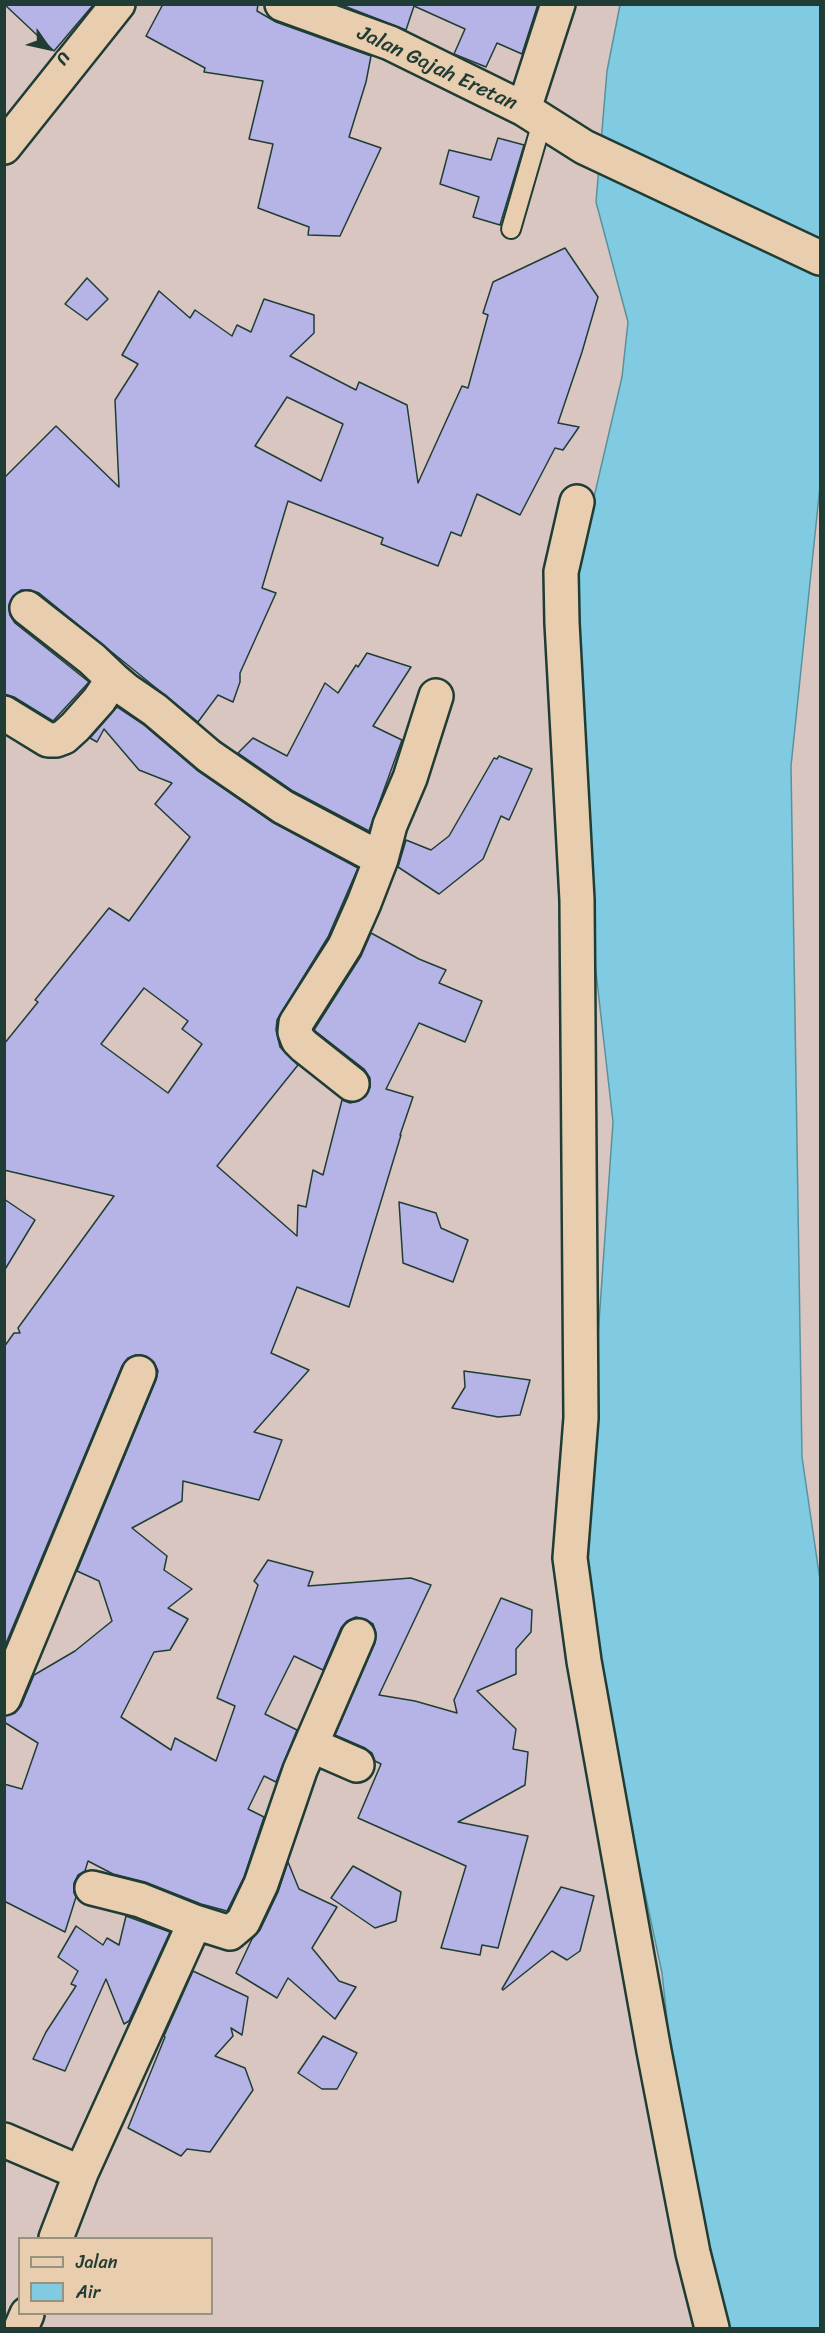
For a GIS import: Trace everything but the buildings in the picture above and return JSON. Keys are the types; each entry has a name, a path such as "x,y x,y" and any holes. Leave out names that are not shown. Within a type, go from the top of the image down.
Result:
{"street":[{"path":"4,147 118,4"},
{"name":"Jalan Gajah Eretan","path":"282,4 390,43 533,116 585,147 820,258"},
{"path":"533,116 558,4"},
{"path":"577,502 561,572 577,923 581,1418 570,1558 584,1661 654,2050 693,2253 712,2328"},
{"path":"27,608 209,756 283,807 381,859"},
{"path":"4,713 48,740 56,740 64,737 75,727 99,700 113,679"},
{"path":"352,1084 304,1046 295,1032 296,1023 345,945 364,903 381,859 390,825 410,778 436,696"},
{"path":"4,1698 139,1373"},
{"path":"92,1888 140,1900 230,1933 243,1922 261,1884 300,1770 358,1636"},
{"path":"311,1745 357,1765"},
{"path":"56,2237 81,2173 195,1922"},
{"path":"4,2139 81,2173"}],"lane":[{"path":"512,229 533,116"}],"water":[{"path":"620,5 820,5 820,486 791,766 802,1457 820,1580 820,2328 727,2328 682,2156 662,1973 602,1691 584,1536 613,1122 577,805 577,570 622,377 628,322 596,202 607,71"}]}
